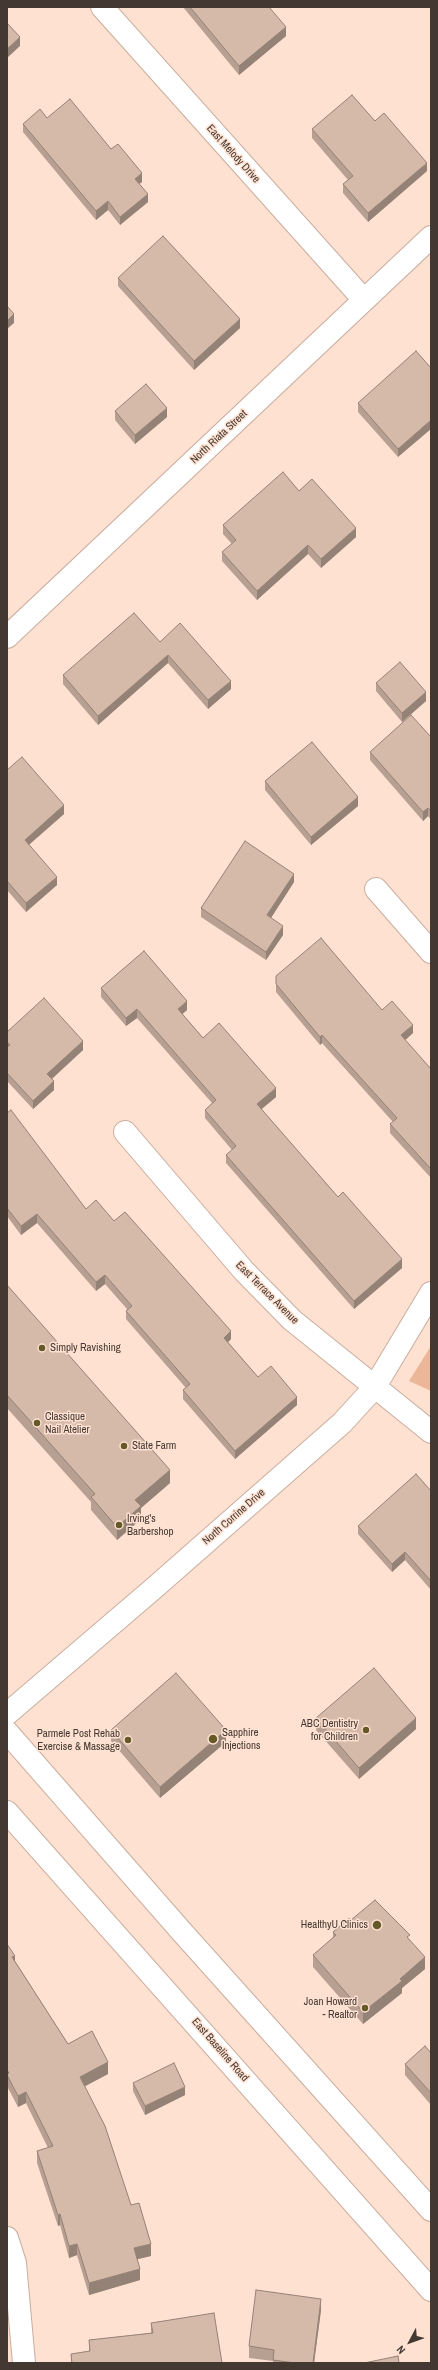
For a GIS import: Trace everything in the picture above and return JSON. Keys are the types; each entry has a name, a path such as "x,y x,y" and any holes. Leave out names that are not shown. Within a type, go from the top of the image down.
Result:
{"street":[{"name":"East Melody Drive","path":"102,7 364,300"},
{"name":"North Riata Street","path":"7,637 431,237"},
{"path":"376,889 431,952"},
{"name":"East Terrace Avenue","path":"125,1132 244,1271 292,1320 374,1388 431,1432"},
{"name":"North Corrine Drive","path":"7,1714 153,1589 342,1423 374,1388 431,1293"},
{"path":"7,1732 182,1932 431,2210"},
{"name":"East Baseline Road","path":"7,1812 431,2290"},
{"path":"7,2238 15,2263 24,2363"}],"shaded area":[{"path":"431,1346 431,1391 409,1381"}],"building":[{"path":"190,7 269,7 286,27 239,66"},
{"path":"7,23 20,37 7,49"},
{"path":"352,95 375,121 384,113 427,163 368,213 343,184 353,176 312,129"},
{"path":"70,99 111,149 118,144 142,173 135,179 148,194 120,217 108,201 96,211 23,124 40,109 47,118"},
{"path":"163,236 240,319 194,361 118,278"},
{"path":"7,306 14,314 7,321"},
{"path":"416,351 431,368 431,420 398,449 358,403"},
{"path":"146,384 167,408 135,435 115,411"},
{"path":"283,472 299,491 312,479 356,528 321,559 308,545 257,591 222,552 236,540 223,525"},
{"path":"134,613 160,642 180,623 231,681 208,700 168,655 98,716 63,675"},
{"path":"400,662 426,692 402,713 376,683"},
{"path":"411,715 431,737 431,811 428,808 423,812 370,752"},
{"path":"312,742 358,797 311,837 265,781"},
{"path":"22,757 64,805 25,840 57,877 26,903 7,881 7,770"},
{"path":"245,841 294,874 267,915 283,926 266,952 201,908"},
{"path":"321,938 382,1010 392,1001 413,1025 401,1035 431,1069 431,1169 390,1124 397,1118 322,1035 320,1037 276,984 276,976"},
{"path":"144,951 187,1001 178,1009 203,1038 219,1023 276,1088 257,1104 338,1197 343,1192 402,1259 354,1301 226,1155 236,1146 205,1110 216,1100 137,1009 126,1018 101,988"},
{"path":"44,998 83,1041 47,1074 54,1081 33,1101 7,1073 7,1047 10,1045 7,1042 7,1032"},
{"path":"11,1110 86,1209 96,1200 114,1221 125,1212 231,1331 224,1338 258,1377 271,1366 297,1397 235,1451 183,1390 190,1384 126,1311 132,1306 105,1275 96,1282 37,1214 21,1226 7,1208 7,1113"},
{"path":"7,1285 170,1470 135,1500 141,1506 117,1527 91,1497 95,1494 7,1395"},
{"path":"416,1474 431,1491 431,1581 405,1552 392,1564 358,1526"},
{"name":"ABC Dentistry for Children","path":"374,1668 416,1718 359,1768 316,1718"},
{"path":"176,1673 226,1730 160,1787 111,1730"},
{"path":"375,1900 410,1935 407,1937 425,1957 400,1979 402,1981 363,2012 313,1955 336,1935 333,1932 349,1918 351,1920"},
{"path":"7,1944 15,1956 12,1957 68,2044 92,2031 108,2062 80,2077 105,2126 131,2205 139,2203 151,2244 134,2248 140,2269 89,2283 77,2244 69,2246 60,2214 58,2215 37,2151 53,2146 26,2092 18,2096 7,2075 9,2073 7,2070"},
{"path":"425,2046 431,2053 431,2093 405,2064"},
{"path":"174,2063 185,2087 145,2106 133,2083"},
{"path":"256,2290 321,2299 313,2363 295,2363 273,2360 274,2350 249,2346"},
{"path":"214,2313 222,2363 72,2363 71,2354 90,2351 89,2340 153,2333 151,2323"},
{"path":"398,2356 399,2363 364,2363"}],"place":[{"name":"Simply Ravishing","path":"42,1348"},
{"name":"Classique Nail Atelier","path":"37,1423"},
{"name":"State Farm","path":"124,1446"},
{"name":"Irving's Barbershop","path":"119,1525"},
{"name":"ABC Dentistry for Children","path":"366,1730"},
{"name":"Sapphire Injections","path":"213,1739"},
{"name":"Parmele Post Rehab Exercise & Massage","path":"128,1740"},
{"name":"HealthyU Clinics","path":"377,1925"},
{"name":"Joan Howard - Realtor","path":"365,2008"}]}
